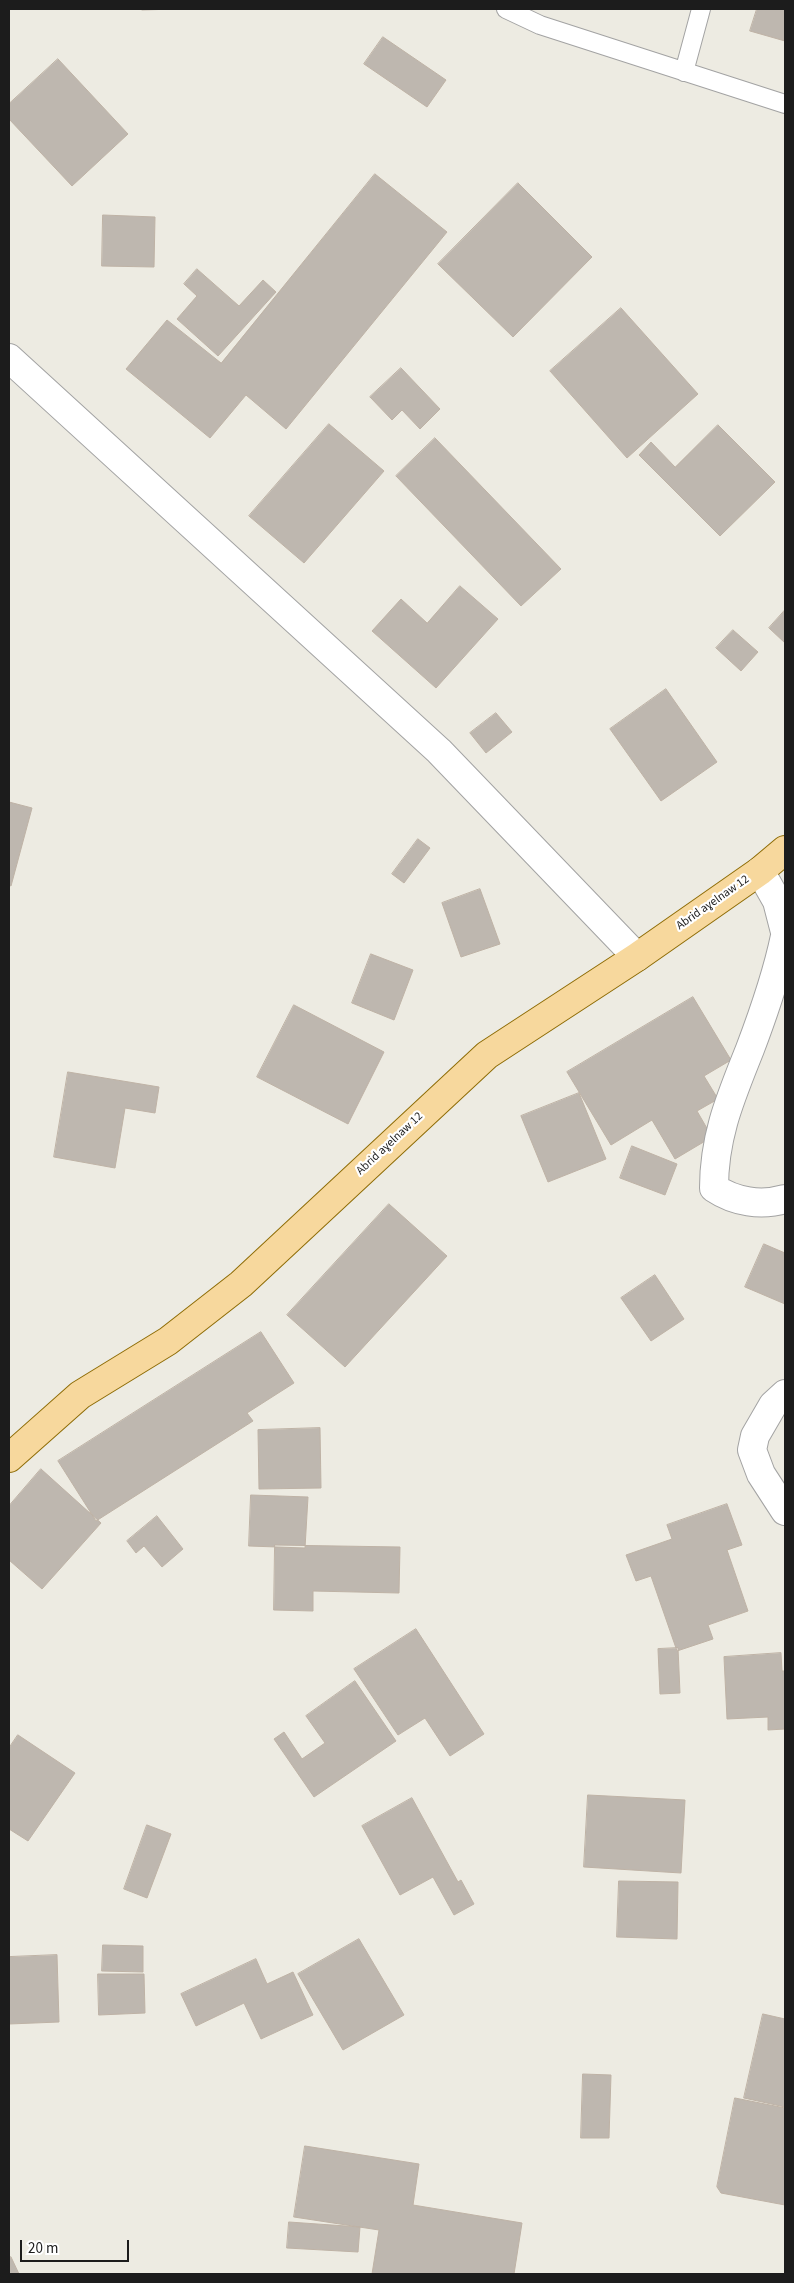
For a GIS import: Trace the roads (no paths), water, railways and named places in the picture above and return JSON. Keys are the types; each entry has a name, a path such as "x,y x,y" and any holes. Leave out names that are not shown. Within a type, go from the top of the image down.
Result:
{"main road":[{"name":"Abrid aɣelnaw 12","path":"9,1458 80,1395 168,1342 241,1284 486,1055 637,957 760,870 785,850"}],"street":[{"path":"9,358 439,751 637,957"},
{"path":"760,870 776,901 785,932"},
{"path":"785,936 778,970 724,1115 714,1172 714,1188 725,1195 748,1201 770,1203 785,1199"},
{"path":"785,1394 773,1405 755,1436 752,1450 761,1474 785,1511"}],"lane":[{"path":"506,9 540,25 785,104"},
{"path":"684,72 701,9"}]}
